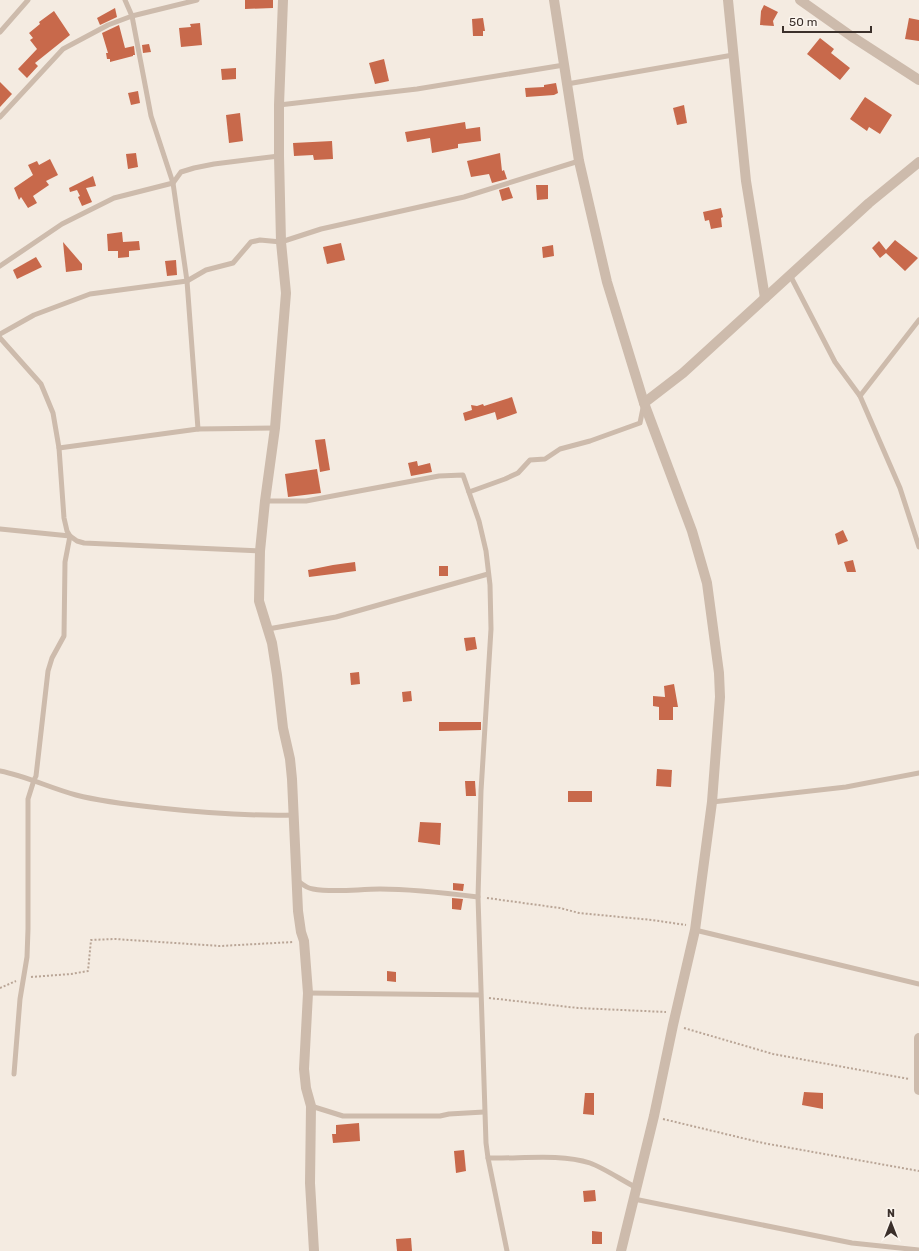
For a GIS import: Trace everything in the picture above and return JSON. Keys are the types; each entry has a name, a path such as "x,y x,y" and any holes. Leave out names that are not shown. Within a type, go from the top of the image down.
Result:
{"street":[{"path":"283,0 279,105 279,156 281,242 286,293 275,428 260,551 260,601 268,629 277,675 283,728 290,759 298,911 304,941 308,993 304,1069 306,1088 311,1106 310,1182 314,1251"},
{"path":"554,0 579,161 607,282 644,403 692,531 707,583 719,673 720,697 712,802 695,929 654,1116 621,1251"},
{"path":"728,0 746,181 765,298"},
{"path":"800,0 851,36 919,80"},
{"path":"644,403 683,373 869,203 919,162"},
{"path":"919,1038 919,1085"}],"lane":[{"path":"0,32 28,0"},
{"path":"125,0 132,16 151,116 173,183 187,281 198,429"},
{"path":"0,117 63,49 108,24 132,16 197,0"},
{"path":"566,84 733,55"},
{"path":"279,105 417,89 564,65"},
{"path":"0,266 62,224 114,198 173,183 181,172 194,168 279,156"},
{"path":"0,334 34,315 90,294 187,281 206,270 232,262 250,242 260,240 281,242 321,228 464,198 579,161"},
{"path":"790,275 836,362 860,396 900,488 919,547"},
{"path":"860,396 919,320"},
{"path":"0,338 41,384 53,413 59,448 64,518 67,531 70,536 77,541 84,543 260,551"},
{"path":"469,492 518,473 530,460 545,459 560,449 590,441 640,423 644,403"},
{"path":"59,448 198,429 275,428"},
{"path":"265,501 306,501 439,476 463,475 479,522 486,551 491,629 481,791 478,897 484,1112 488,1158 507,1251"},
{"path":"0,529 70,536"},
{"path":"14,1074 20,999 24,978 28,929 28,798 36,776 48,671 52,658 64,636 65,562 70,536"},
{"path":"268,629 336,617 488,574"},
{"path":"0,771 34,780 75,795 142,806 220,814 257,816 294,815"},
{"path":"712,802 846,787 919,774"},
{"path":"296,879 305,887 313,889 382,889 478,897"},
{"path":"695,929 919,984"},
{"path":"308,993 480,995"},
{"path":"311,1106 343,1116 440,1116 484,1112"},
{"path":"488,1158 562,1158 590,1163 637,1188"},
{"path":"634,1199 852,1243 919,1250"}],"path":[{"path":"478,897 560,908 579,913 652,920 695,929"},
{"path":"0,988 24,978 88,971 91,940 115,939 220,946 304,941"},
{"path":"480,995 485,998 578,1008 663,1012 676,1014"},
{"path":"673,1025 773,1054 919,1085"},
{"path":"654,1116 763,1143 919,1171"}],"building":[{"path":"245,0 273,0 273,8 245,9"},
{"path":"764,5 778,12 773,21 774,26 760,25 761,11"},
{"path":"115,8 117,17 100,25 97,18"},
{"path":"54,11 70,35 35,63 38,66 27,78 18,69 37,49 30,40 33,38 29,33 40,24 39,22"},
{"path":"483,18 485,31 483,31 483,36 473,36 472,19"},
{"path":"909,18 919,20 919,41 905,39"},
{"path":"200,23 202,45 181,47 179,28 191,27 190,24"},
{"path":"119,25 125,48 134,46 135,55 110,62 110,59 107,59 106,53 108,53 102,33"},
{"path":"820,38 834,49 831,53 850,68 840,80 807,54"},
{"path":"149,44 151,52 143,53 142,45"},
{"path":"384,59 389,81 375,84 369,63"},
{"path":"236,68 236,79 222,80 221,69"},
{"path":"0,82 12,94 0,107"},
{"path":"556,83 558,93 554,95 526,97 525,88 544,87 544,85"},
{"path":"138,91 140,103 131,105 128,93"},
{"path":"865,97 892,115 880,134 869,127 867,131 850,119"},
{"path":"684,105 687,123 677,125 673,108"},
{"path":"240,113 243,141 229,143 226,115"},
{"path":"465,122 466,129 480,127 481,141 458,144 458,148 432,153 430,138 407,142 405,132"},
{"path":"332,141 333,159 314,160 313,155 294,156 293,143"},
{"path":"136,153 138,167 128,169 126,154"},
{"path":"500,153 502,171 504,170 507,179 492,183 489,174 471,177 467,161"},
{"path":"50,159 58,175 46,181 49,185 33,196 37,203 28,208 21,197 19,200 14,188 33,175 28,165 37,161 39,165"},
{"path":"93,176 96,186 86,188 92,202 82,206 77,190 70,192 69,188"},
{"path":"536,185 548,185 548,199 537,200"},
{"path":"509,187 513,198 502,201 499,190"},
{"path":"721,208 723,217 721,218 722,227 711,229 709,220 705,221 703,212"},
{"path":"122,232 123,242 139,241 140,250 129,251 129,257 118,258 118,251 108,251 107,234"},
{"path":"895,240 918,258 905,271 886,253 880,258 872,248 879,241 886,250"},
{"path":"63,242 82,264 82,270 66,272"},
{"path":"341,243 345,260 327,264 323,247"},
{"path":"553,245 554,256 543,258 542,247"},
{"path":"36,257 42,267 17,279 13,270"},
{"path":"176,260 177,275 167,276 165,261"},
{"path":"512,397 517,413 497,420 495,412 465,421 463,413 472,410 471,405 477,406 483,404 484,406"},
{"path":"325,439 330,470 320,472 315,440"},
{"path":"417,461 418,466 430,463 432,472 411,476 408,463"},
{"path":"317,469 321,493 288,497 285,474"},
{"path":"843,530 848,541 838,545 835,534"},
{"path":"853,560 856,572 847,572 844,562"},
{"path":"355,562 356,571 309,577 308,570"},
{"path":"439,566 448,566 448,576 439,576"},
{"path":"475,637 477,649 466,651 464,638"},
{"path":"359,672 360,684 351,685 350,673"},
{"path":"674,684 678,707 673,707 673,720 659,720 659,707 653,706 653,696 665,697 664,686"},
{"path":"411,691 412,701 403,702 402,692"},
{"path":"439,722 481,722 481,730 439,731"},
{"path":"657,769 672,770 671,787 656,786"},
{"path":"465,781 475,781 476,796 466,796"},
{"path":"568,791 592,791 592,802 568,802"},
{"path":"420,822 441,823 440,845 418,842"},
{"path":"453,883 464,884 463,891 453,890"},
{"path":"452,898 463,899 461,910 452,909"},
{"path":"387,971 396,972 396,982 387,981"},
{"path":"804,1092 823,1093 823,1109 802,1105"},
{"path":"585,1093 594,1093 594,1115 583,1114"},
{"path":"359,1123 360,1141 333,1143 332,1134 336,1134 336,1125"},
{"path":"464,1150 466,1171 456,1173 454,1151"},
{"path":"595,1190 596,1201 584,1202 583,1191"},
{"path":"592,1231 602,1232 602,1244 592,1244"},
{"path":"411,1238 412,1251 397,1251 396,1239"}]}
